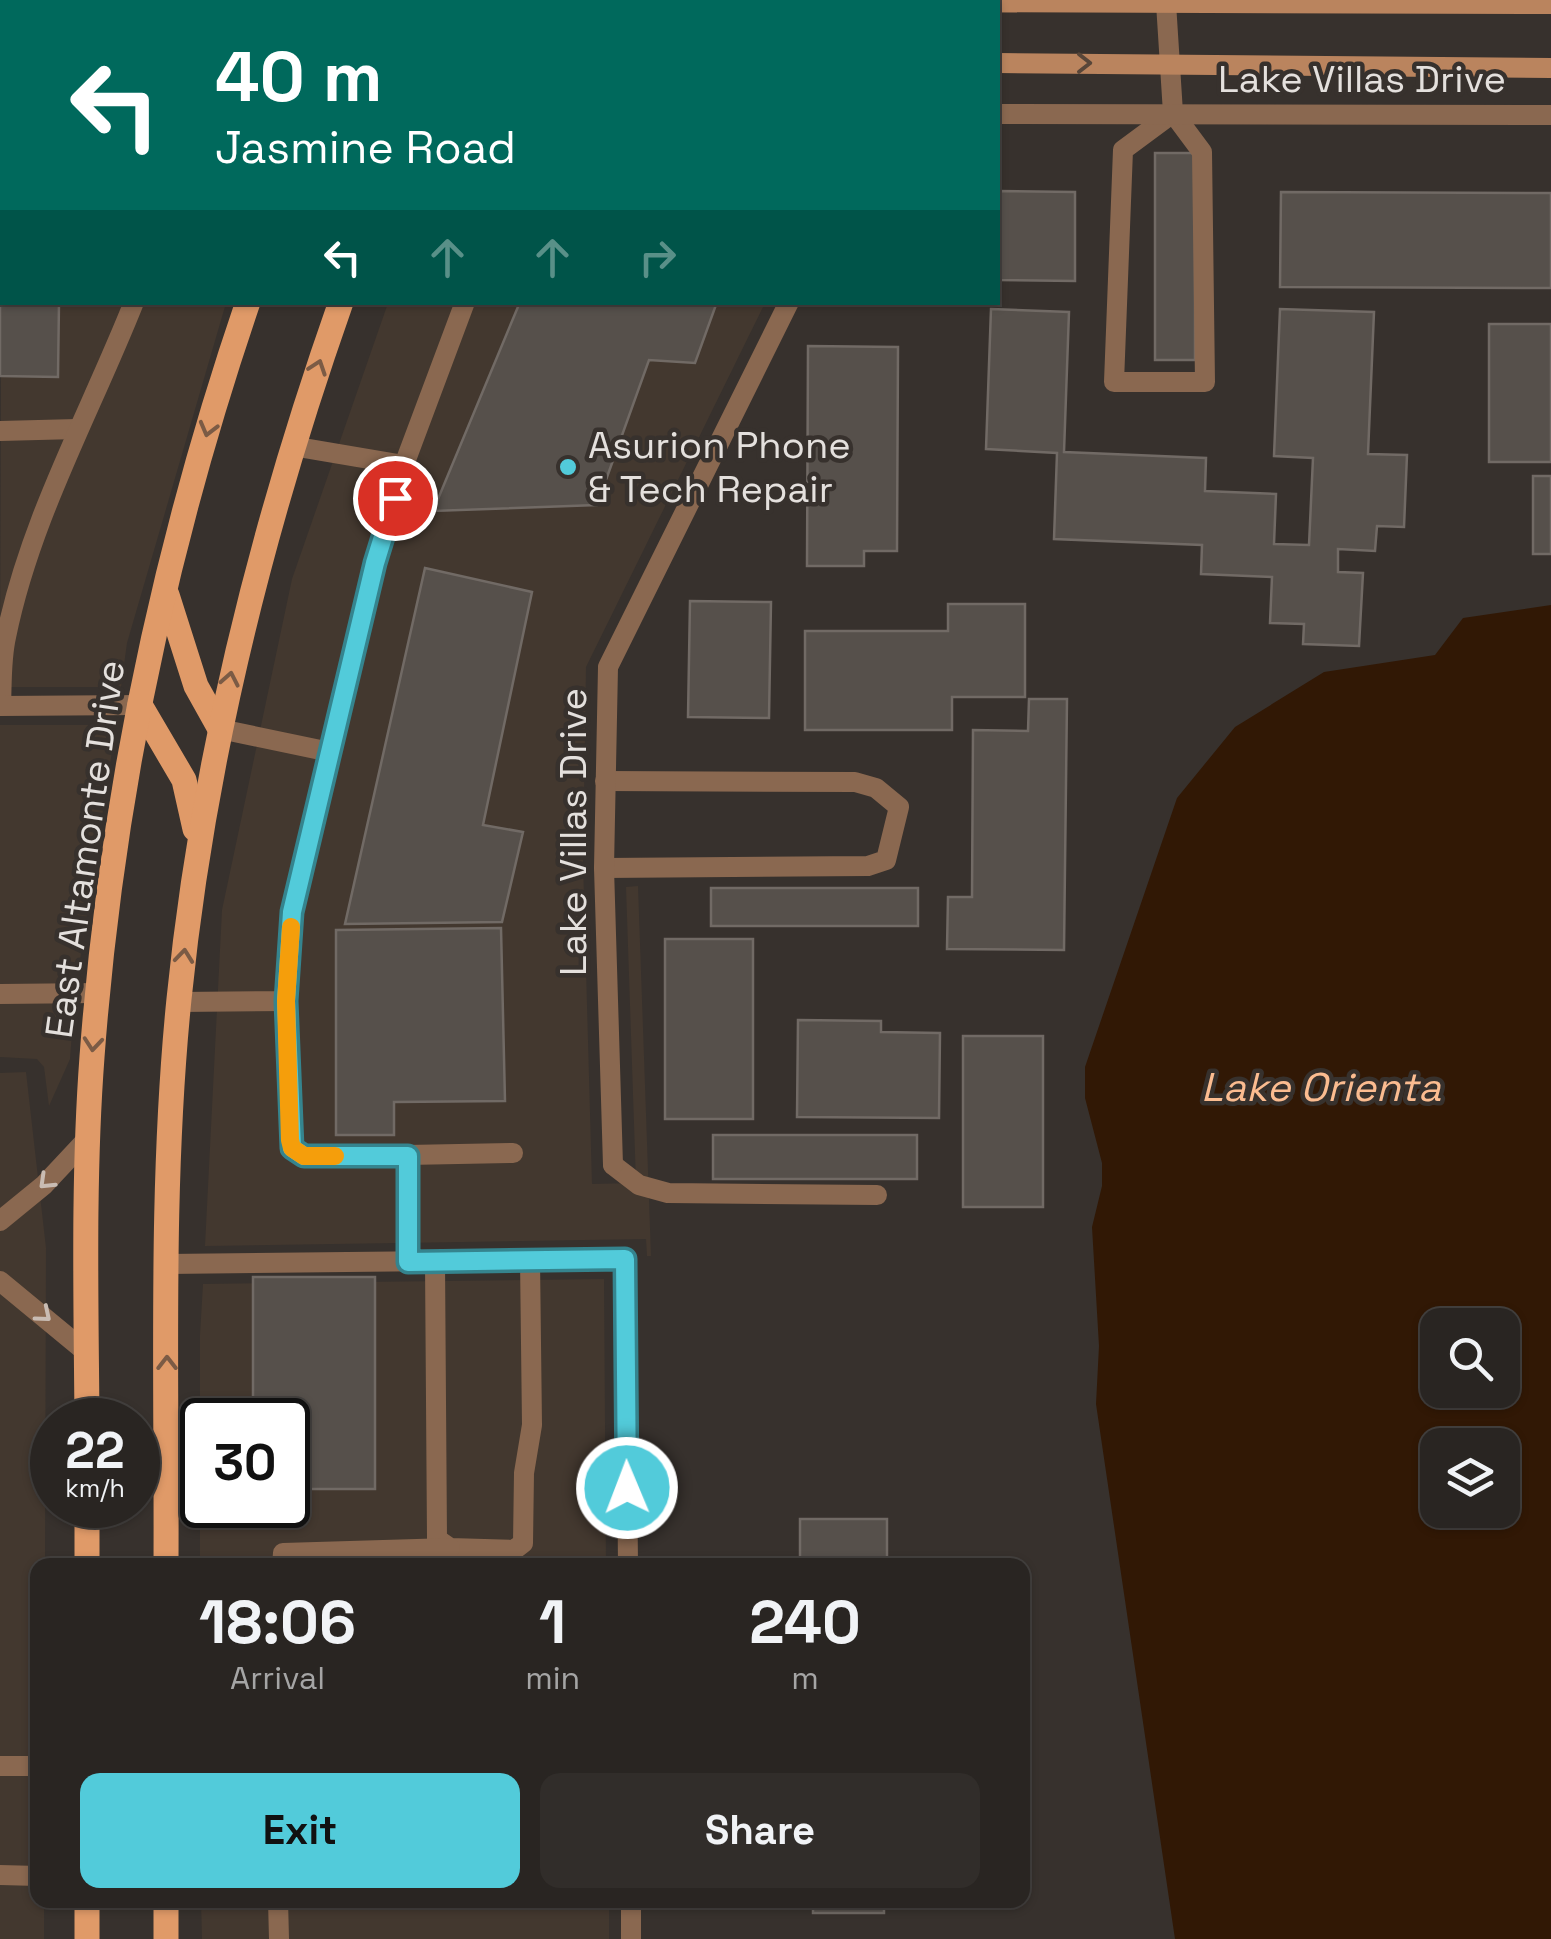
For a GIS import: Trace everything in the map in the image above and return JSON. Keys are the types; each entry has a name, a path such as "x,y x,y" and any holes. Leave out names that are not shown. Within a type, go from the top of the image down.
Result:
{"main road":[{"path":"1000,2 1551,4"},
{"path":"1000,63 1551,68"},
{"name":"East Altamonte Drive","path":"87,1398 88,1138 97,993 110,880 140,705 166,590 214,406 247,305"},
{"path":"166,1558 168,1158 178,1002 198,844 256,573 292,446 340,305"},
{"path":"166,590 196,686 220,729"},
{"path":"140,705 184,780 198,844"},
{"path":"87,1528 87,1558"},
{"path":"87,1908 87,1939"},
{"path":"166,1908 166,1939"}],"street":[{"name":"Lake Villas Drive","path":"1166,2 1173,113 1202,152 1205,382 1114,382 1123,150 1173,113"},
{"name":"Lake Villas Drive","path":"1000,114 1551,115"},
{"path":"133,305 77,429 6,616 0,706 140,705"},
{"path":"464,305 404,465 375,563 292,912 286,1001 292,1148 304,1156 512,1153"},
{"name":"Lake Villas Drive","path":"788,305 608,667 604,868 614,1165 639,1186 668,1193 877,1195"},
{"path":"0,431 77,429"},
{"path":"292,446 404,465"},
{"path":"220,729 330,752"},
{"path":"604,868 868,866 886,860 898,807 876,788 855,782 606,781"},
{"path":"0,994 97,993"},
{"path":"178,1002 286,1001"},
{"path":"0,1221 44,1185 88,1138"},
{"path":"408,1156 408,1262"},
{"path":"167,1264 625,1259 628,1558"},
{"path":"282,1558 282,1552 514,1550 522,1543 524,1473 532,1426 530,1260"},
{"path":"435,1262 436,1540 450,1548"},
{"path":"0,1280 86,1352"},
{"path":"0,1766 30,1766"},
{"path":"0,1876 30,1876"},
{"path":"278,1908 278,1939"},
{"path":"631,1908 631,1939"}],"shaded area":[{"path":"1,305 225,305 127,643 121,687 0,687"},
{"path":"387,305 764,305 586,667 583,861 592,1184 636,1183 626,887 638,886 651,1256 647,1256 646,1239 205,1246 222,910 292,579"},
{"path":"0,725 116,725 75,993 70,1059 49,1106 44,1067 37,1059 0,1057"},
{"path":"26,1072 46,1248 46,1398 30,1398 30,1528 45,1528 45,1558 30,1558 30,1908 44,1908 44,1939 0,1939 0,1073"},
{"path":"604,1279 606,1558 200,1558 200,1528 310,1528 310,1398 200,1398 203,1284"},
{"path":"201,1908 609,1908 609,1939 202,1939"}],"water":[{"name":"Lake Orienta","path":"1551,605 1551,1939 1175,1939 1096,1404 1099,1346 1092,1227 1102,1186 1102,1163 1085,1098 1085,1067 1177,798 1235,727 1324,672 1435,655 1463,618"}],"building":[{"path":"1155,153 1195,153 1195,360 1155,360"},
{"path":"1000,191 1075,192 1075,281 1000,280"},
{"path":"1281,192 1551,193 1551,288 1280,287"},
{"path":"0,305 59,305 58,377 0,376"},
{"path":"519,305 716,305 695,363 649,360 597,505 433,511"},
{"path":"991,309 1069,312 1064,452 1206,458 1205,491 1276,494 1274,544 1309,545 1313,458 1274,456 1280,309 1374,312 1368,454 1407,455 1404,527 1377,526 1375,551 1338,549 1338,572 1363,573 1359,646 1303,644 1304,624 1270,623 1272,577 1201,574 1202,545 1054,539 1057,453 986,449"},
{"path":"1489,324 1551,324 1551,462 1489,462"},
{"path":"808,346 898,347 897,551 864,551 864,566 807,566"},
{"path":"1533,476 1551,476 1551,554 1533,554"},
{"path":"425,568 532,592 483,825 523,832 502,922 345,924"},
{"path":"690,601 771,602 769,718 688,717"},
{"path":"948,604 1025,604 1025,697 952,697 952,730 805,730 805,631 948,631"},
{"path":"1029,699 1067,699 1064,950 947,949 948,897 972,897 973,730 1028,731"},
{"path":"711,888 918,888 918,926 711,926"},
{"path":"501,928 505,1101 394,1102 394,1135 336,1135 336,930"},
{"path":"665,939 753,939 753,1119 665,1119"},
{"path":"798,1020 881,1021 881,1032 940,1033 939,1118 797,1117"},
{"path":"963,1036 1043,1036 1043,1207 963,1207"},
{"path":"713,1135 917,1135 917,1179 713,1179"},
{"path":"253,1277 375,1277 375,1489 310,1489 310,1398 253,1398"},
{"path":"800,1519 887,1519 887,1558 800,1558"},
{"path":"813,1908 884,1908 884,1913 813,1913"}],"slow traffic":[{"path":"291,927 286,1001 290,1140 292,1148 304,1156 335,1156"}],"place":[{"name":"Asurion Phone & Tech Repair","path":"568,467"}],"route":[{"path":"395,498 375,563 292,912 286,1001 292,1148 304,1156 408,1156 408,1262 625,1259 627,1488"}]}
